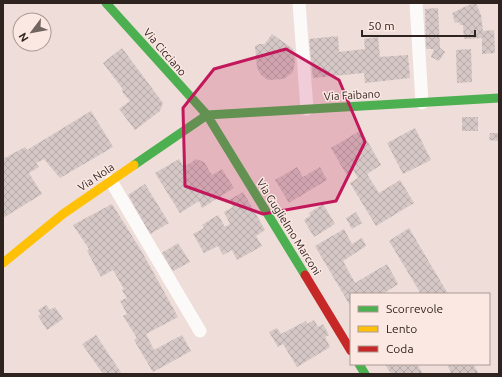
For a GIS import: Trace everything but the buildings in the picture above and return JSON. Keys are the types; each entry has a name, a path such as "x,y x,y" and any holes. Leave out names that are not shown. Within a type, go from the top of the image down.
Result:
{"street":[{"name":"Via Cicciano","path":"106,3 207,116"},
{"path":"299,3 308,109"},
{"path":"416,3 422,103"},
{"name":"Via Faibano","path":"207,116 499,98"},
{"name":"Via Nola","path":"3,263 62,214 207,116"},
{"name":"Via Guglielmo Marconi","path":"207,116 350,349"},
{"path":"111,181 200,331"},
{"path":"360,365 365,374"}],"highlighted area":[{"path":"286,49 339,80 365,142 336,201 263,214 185,186 183,108 214,69"}],"traffic: fast":[{"path":"106,3 207,115 305,275"},
{"path":"207,115 499,98"},
{"path":"134,165 207,115"},
{"path":"360,365 365,374"}],"traffic: slow":[{"path":"3,263 63,214 134,165"}],"traffic: jam":[{"path":"305,275 350,349"}]}
